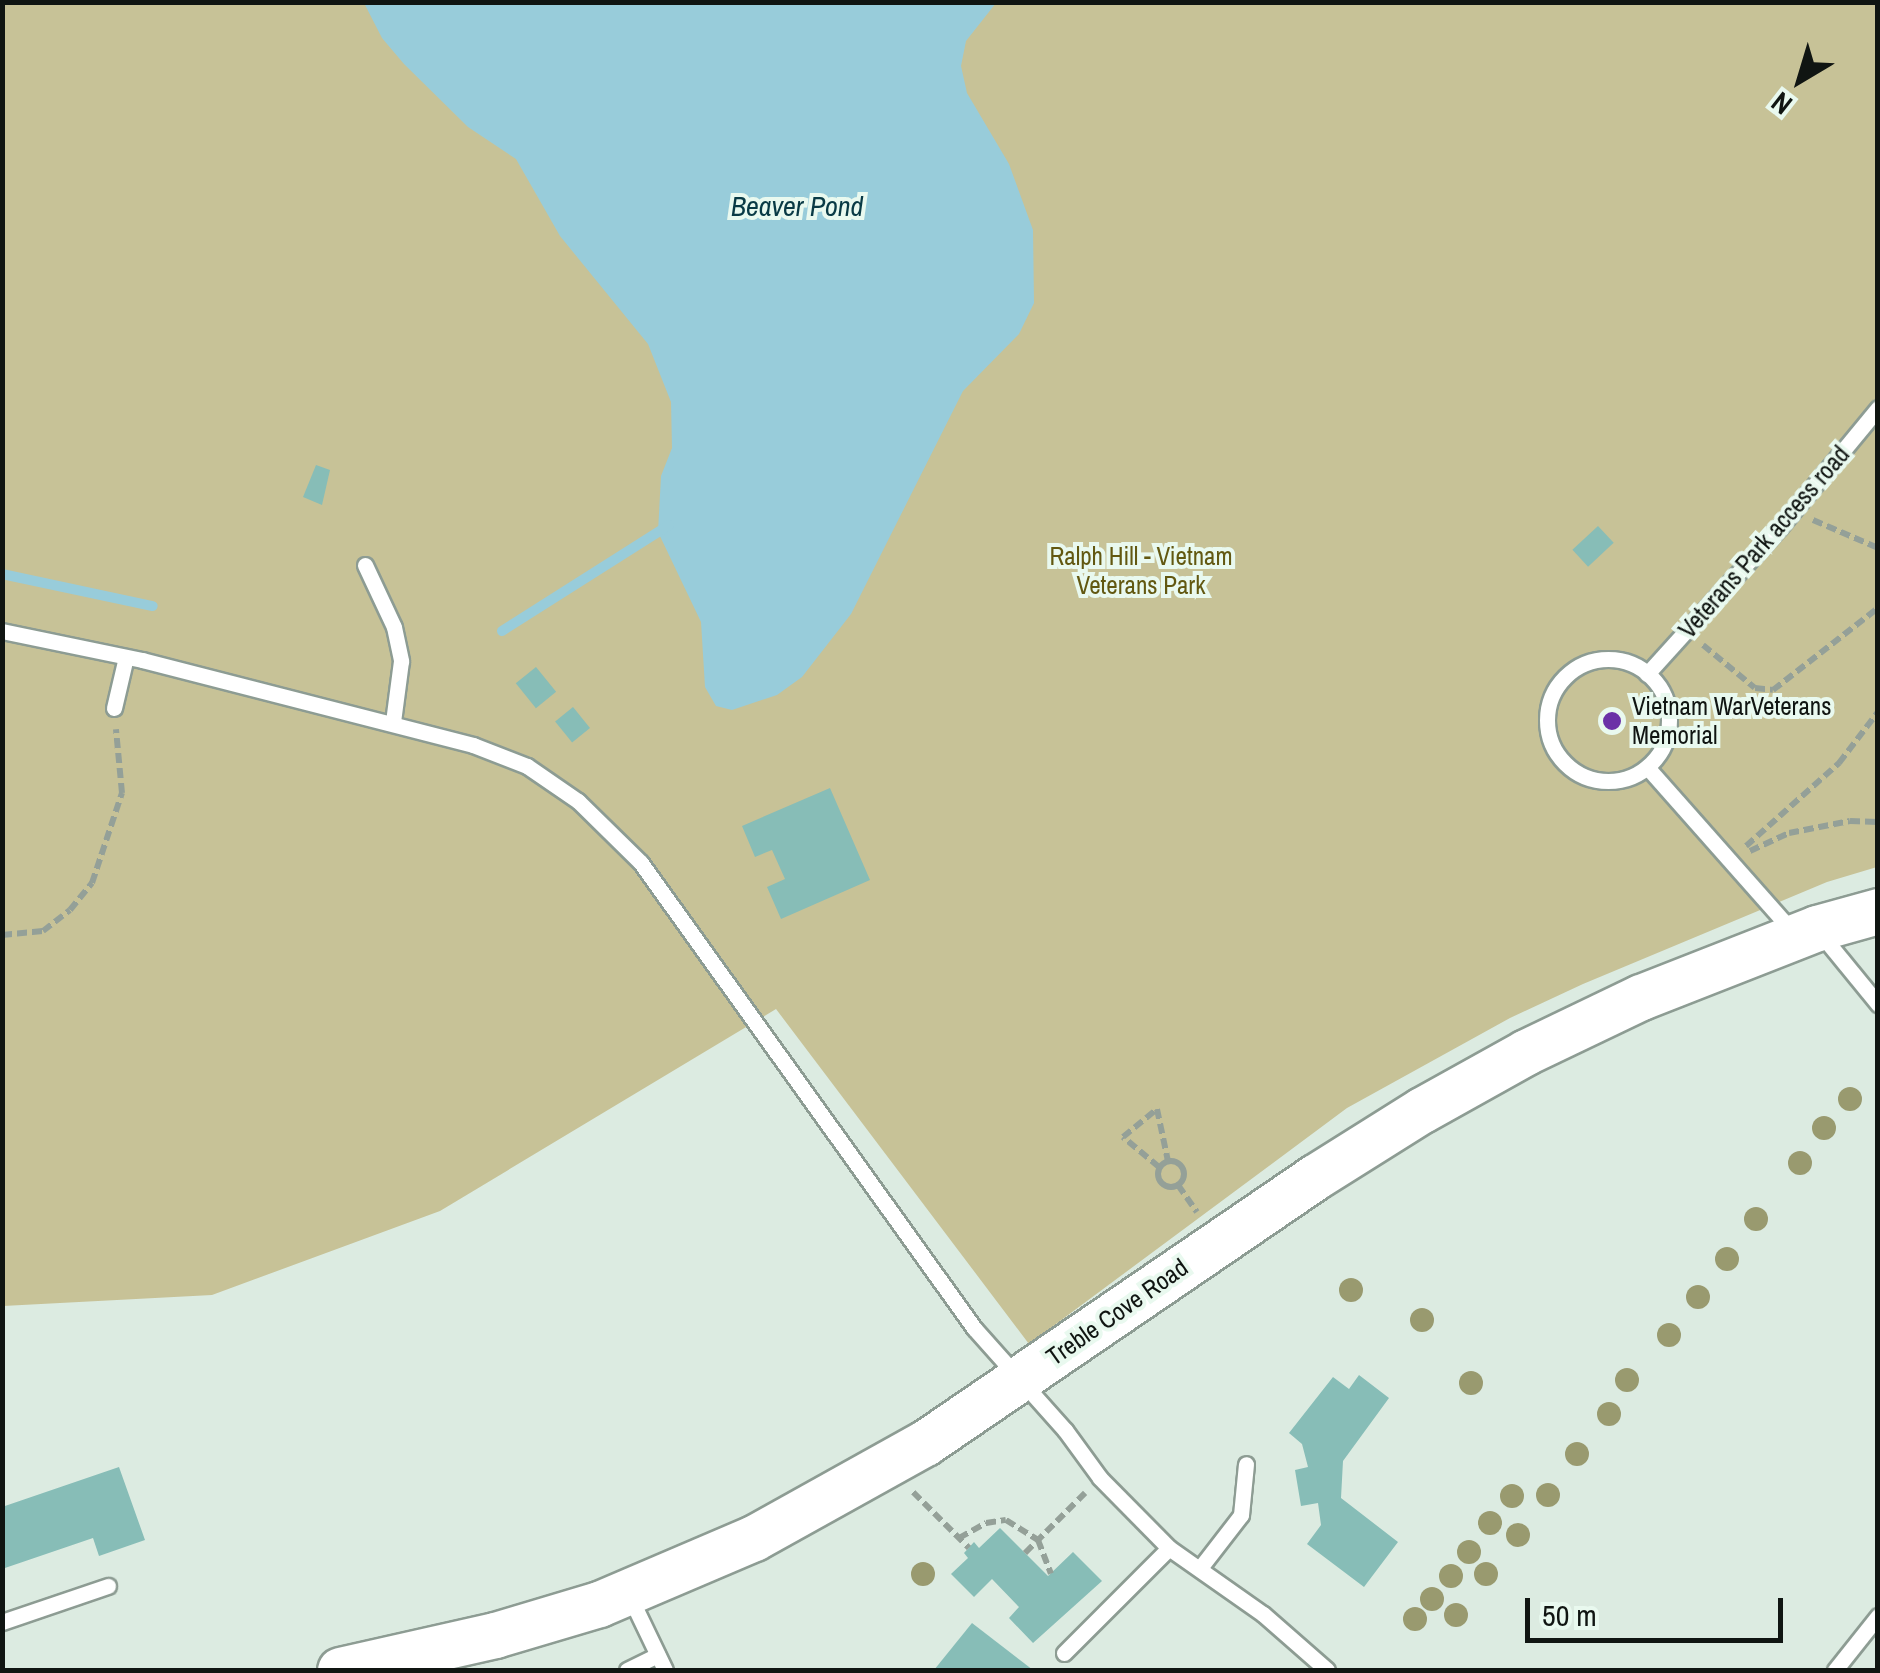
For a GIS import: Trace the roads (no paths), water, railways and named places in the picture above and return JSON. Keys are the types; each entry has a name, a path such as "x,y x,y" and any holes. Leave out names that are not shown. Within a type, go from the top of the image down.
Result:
{"main road":[{"name":"Treble Cove Road","path":"340,1670 495,1635 628,1594 717,1556 835,1495 1018,1382 1250,1220 1422,1110 1584,1024 1807,932 1878,911"}],"lane":[{"name":"Veterans Park access road","path":"1647,674 1794,510 1878,408"},
{"path":"365,566 384,600 401,661 392,722"},
{"path":"2,632 126,657 392,722 527,766 578,800 619,838 664,894 888,1211 1018,1382 1065,1430 1100,1478 1168,1548 1263,1614 1327,1670"},
{"path":"114,708 126,657"},
{"path":"1610,659 1647,674 1666,701 1668,724 1664,745 1647,767 1617,780 1578,772 1558,754 1548,716 1555,690 1584,664 1610,659"},
{"path":"1647,767 1730,860 1878,1004"},
{"path":"1200,1568 1242,1515 1246,1464"},
{"path":"1064,1653 1168,1548"},
{"path":"2,1622 108,1586"},
{"path":"628,1594 665,1670"},
{"path":"1835,1670 1878,1616"},
{"path":"627,1670 658,1655"}],"water":[{"name":"Beaver Pond","path":"364,3 996,3 966,41 961,66 967,93 1009,164 1033,230 1034,303 1019,334 963,391 851,614 802,677 777,695 732,710 716,706 705,687 701,622 658,532 661,476 672,448 671,402 648,344 560,236 516,159 468,127 404,64 382,38"}],"waterway":[{"path":"502,631 669,525"},
{"path":"2,574 153,606"}],"place":[{"name":"Vietnam WarVeterans Memorial","path":"1612,721"}],"park label":[{"name":"Ralph Hill - Vietnam Veterans Park","path":"1141,572"}]}
